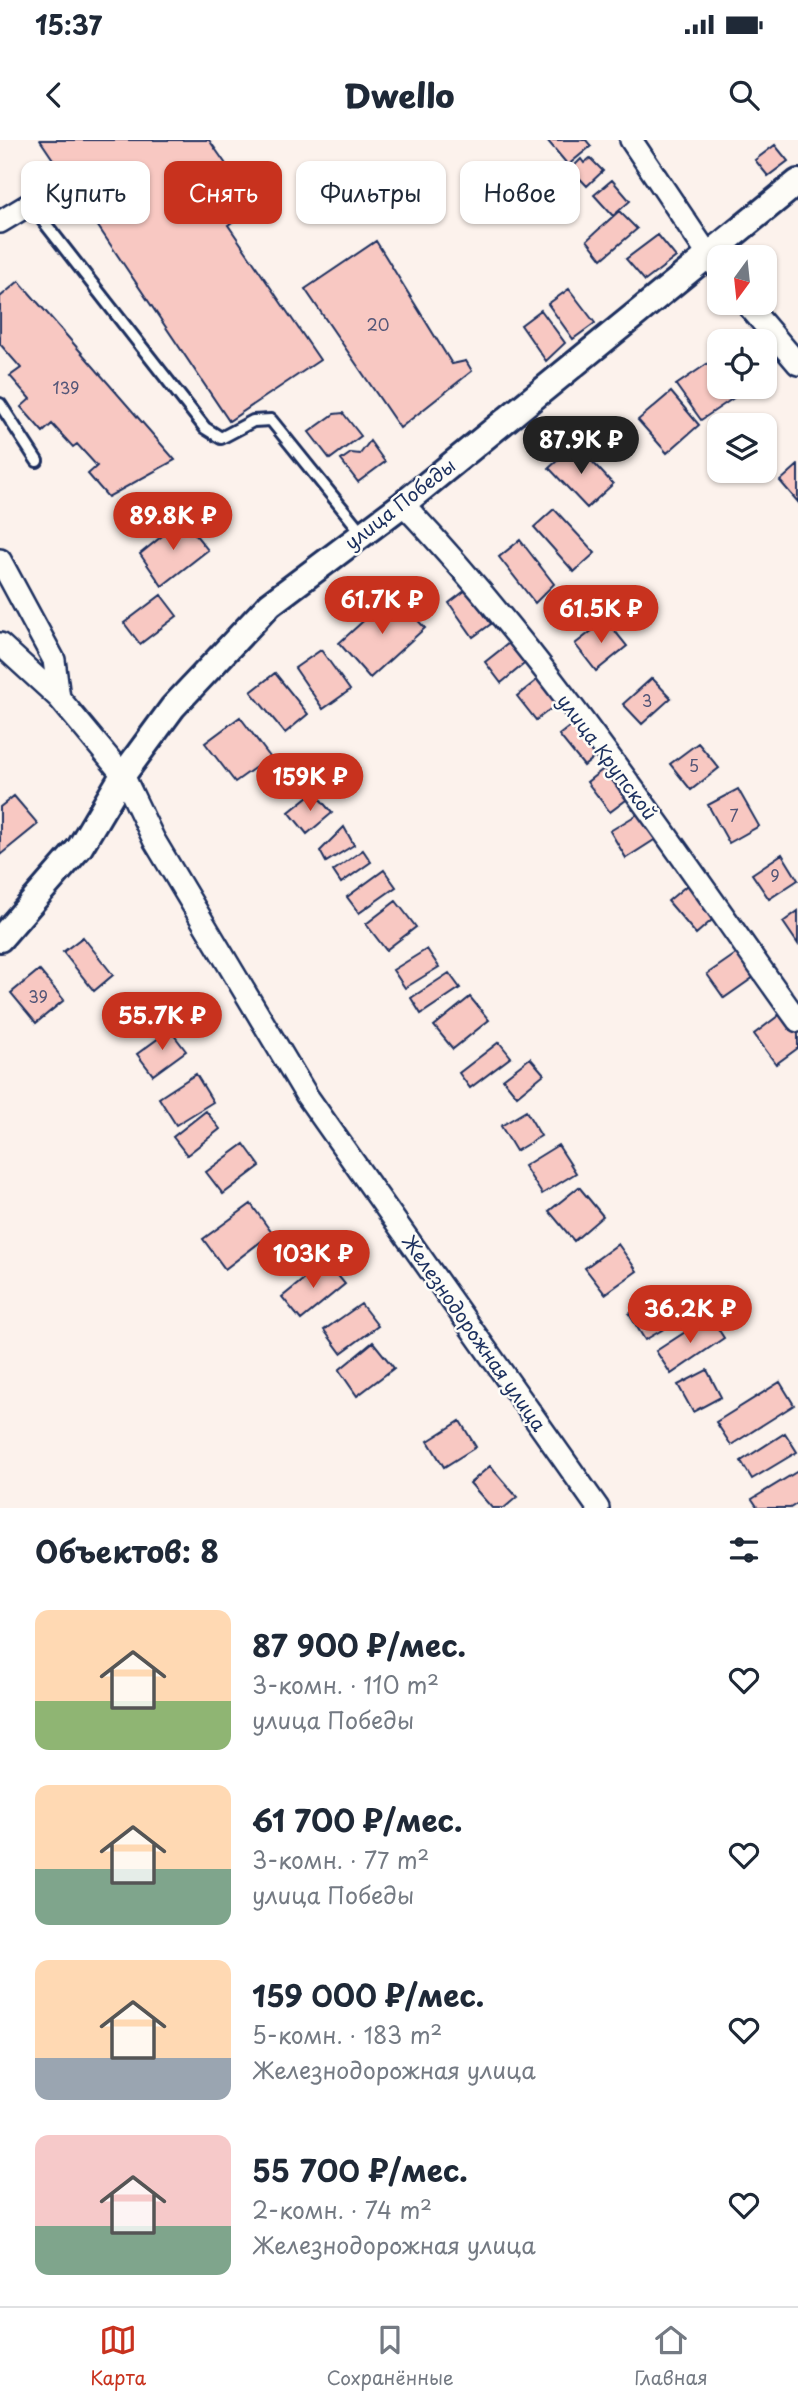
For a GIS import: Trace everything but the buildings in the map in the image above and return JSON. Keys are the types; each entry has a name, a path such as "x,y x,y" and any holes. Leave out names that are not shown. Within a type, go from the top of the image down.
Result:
{"street":[{"path":"631,140 707,254"},
{"name":"улица Победы","path":"732,245 798,182"},
{"path":"0,222 21,209"},
{"name":"улица Победы","path":"0,939 80,847 123,775 173,707 270,604 707,268"},
{"path":"756,315 798,363"},
{"name":"улица Крупской","path":"403,504 450,553 605,751 798,1021"},
{"path":"0,560 54,660 59,698"},
{"name":"Железнодорожная улица","path":"0,643 59,698 123,775 154,840 307,1096 598,1508"}],"lane":[{"path":"46,224 205,428 221,438 253,421 271,420 363,534"},
{"path":"0,404 37,461"}]}
